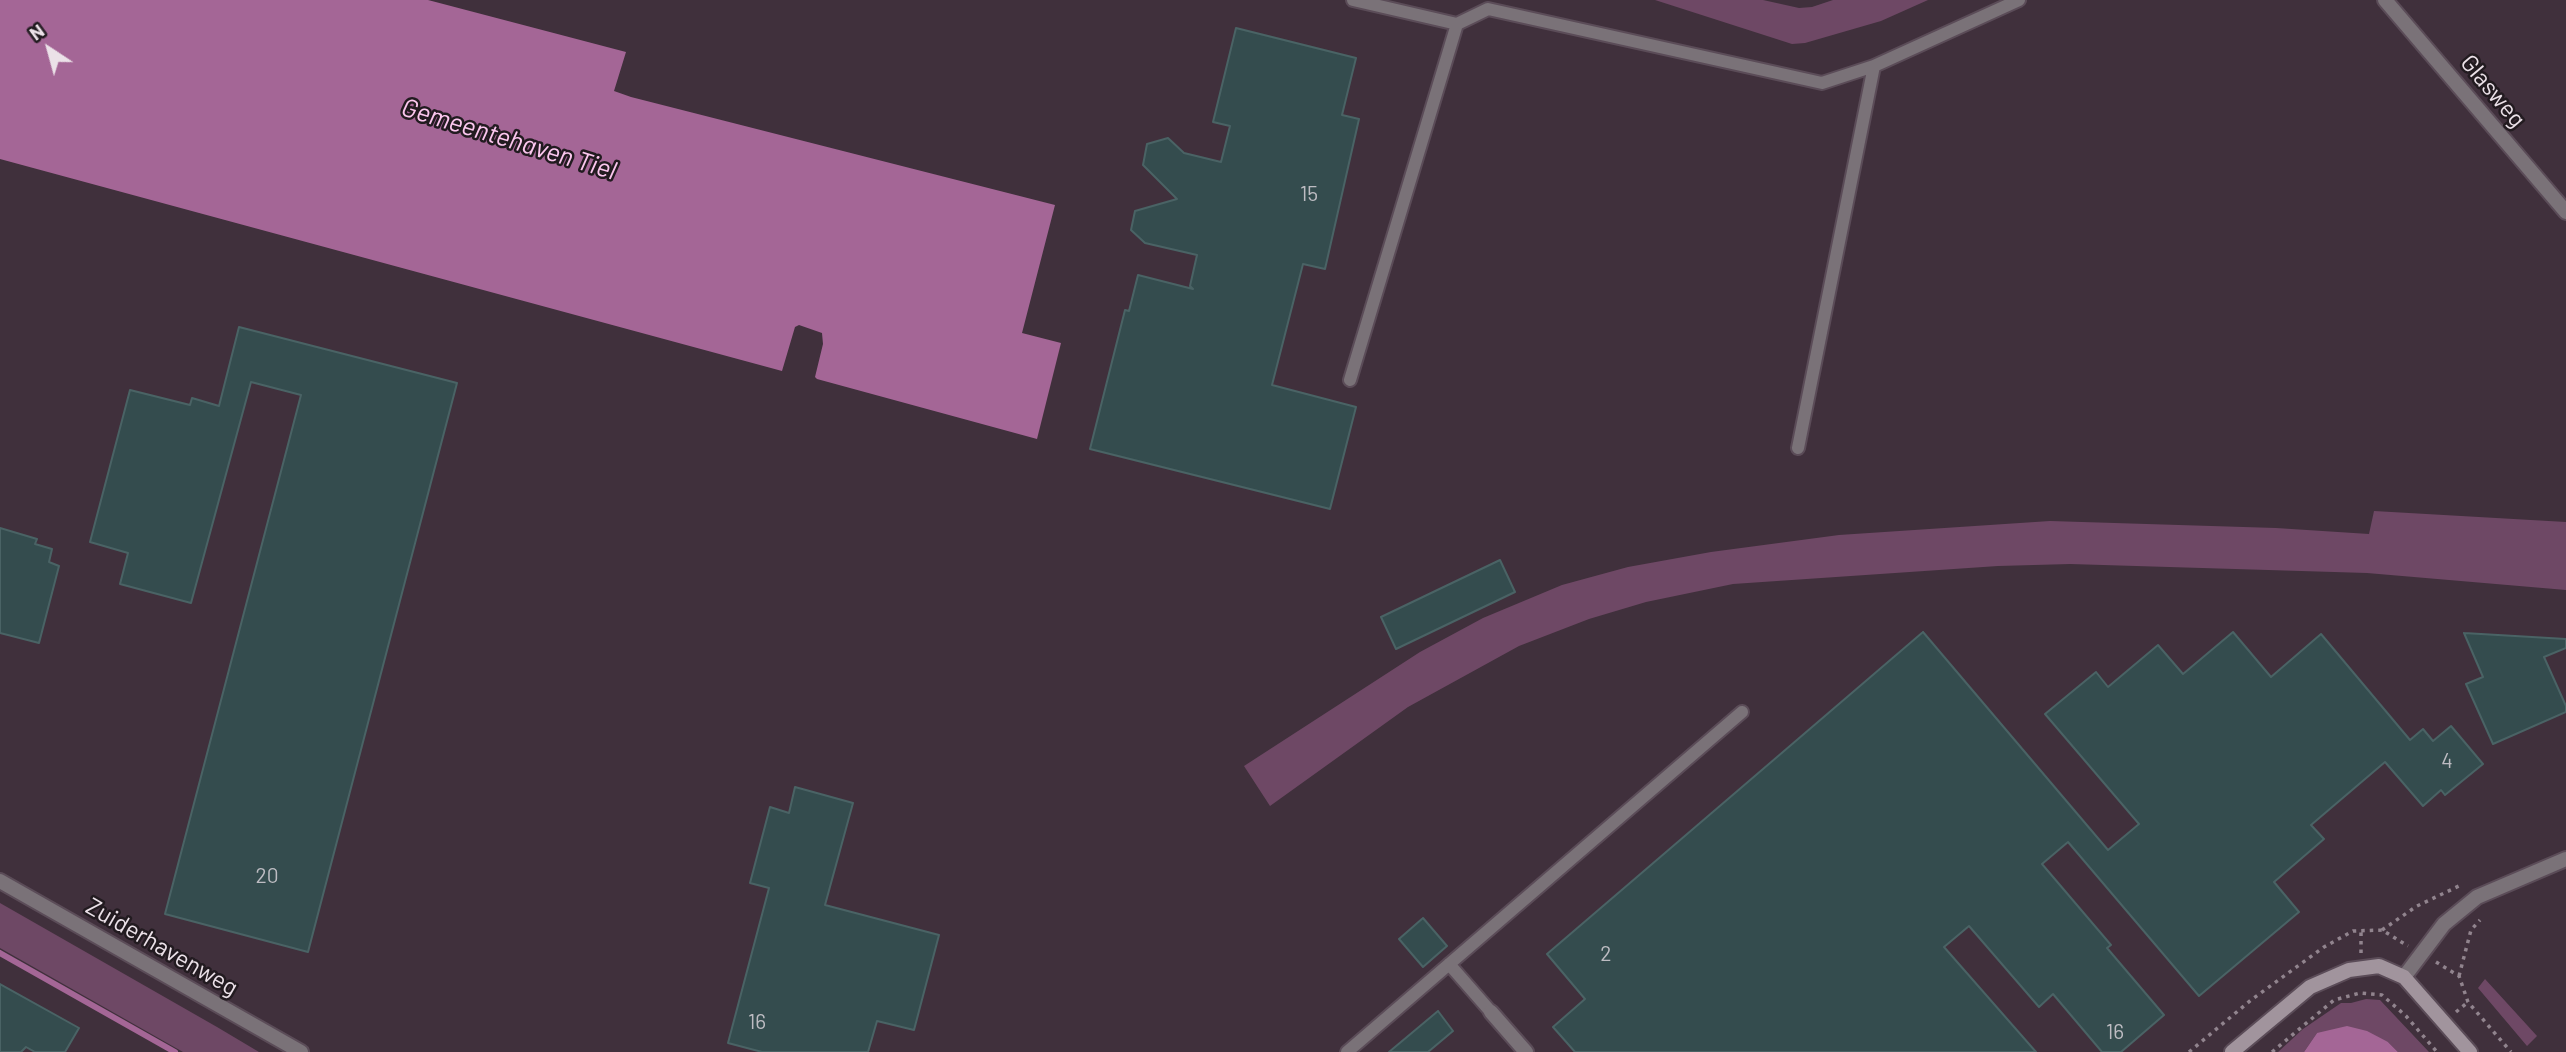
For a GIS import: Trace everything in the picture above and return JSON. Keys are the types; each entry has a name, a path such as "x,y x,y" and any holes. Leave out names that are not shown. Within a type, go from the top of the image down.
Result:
{"main road":[{"path":"2232,1052 2310,987 2349,970 2379,966 2404,977 2470,1052"}],"street":[{"name":"Glasweg","path":"2385,0 2566,212"},
{"path":"2404,977 2444,924 2477,897 2566,859"},
{"name":"Zuiderhavenweg","path":"0,881 301,1052"},
{"path":"1492,1012 1526,1052"}],"lane":[{"path":"1353,0 1457,24 1488,9 1822,83 1874,66 2019,0"},
{"path":"1350,380 1457,24"},
{"path":"1798,448 1874,66"},
{"path":"1347,1052 1742,712"},
{"path":"1449,964 1492,1012"}],"path":[{"path":"2459,976 2471,930 2484,915"},
{"path":"2272,1052 2334,1000 2360,993 2382,995 2406,1016 2437,1052"}],"shaded area":[{"path":"1655,0 1763,0 1799,8 1833,0 1928,0 1881,21 1805,43 1792,44"},
{"path":"2374,511 2566,522 2566,590 2367,573 2070,564 1998,566 1733,584 1646,602 1589,619 1519,646 1408,707 1270,806 1244,766 1420,652 1483,618 1562,585 1628,567 1711,552 1839,535 2050,521 2276,528 2369,534"},
{"path":"0,903 259,1052 183,1052 0,948"},
{"path":"2485,979 2537,1036 2527,1046 2478,988"},
{"path":"2380,1000 2429,1052 2398,1052 2388,1042 2317,1033 2304,1052 2278,1052 2303,1029 2341,1003"}],"water":[{"name":"Gemeentehaven Tiel","path":"0,0 428,0 626,52 614,91 631,97 1055,205 1022,333 1061,343 1037,439 817,379 815,377 823,344 822,333 799,325 795,327 782,371 0,159"},
{"path":"2347,1026 2367,1031 2388,1042 2398,1052 2304,1052 2317,1033"}],"building":[{"path":"1236,28 1356,58 1342,115 1359,119 1325,269 1303,264 1272,385 1356,407 1330,509 1090,449 1125,310 1129,311 1138,275 1193,289 1190,286 1197,255 1145,243 1131,230 1135,211 1177,199 1143,165 1147,144 1168,138 1184,153 1221,162 1230,126 1213,122"},
{"path":"239,327 457,383 308,952 165,914 301,395 251,382 191,603 120,584 128,553 90,542 130,390 190,405 192,398 219,406"},
{"path":"0,528 37,539 35,544 52,549 49,562 59,566 39,643 0,633"},
{"path":"1500,560 1515,592 1396,649 1381,617"},
{"path":"1923,632 2108,850 2139,824 2045,714 2096,672 2108,687 2158,645 2183,674 2233,632 2271,677 2321,634 2410,740 2423,729 2433,741 2451,726 2483,764 2445,795 2441,790 2423,806 2385,762 2311,825 2324,839 2274,882 2299,912 2199,996 2068,842 2042,864 2111,945 2107,948 2164,1015 2121,1052 2102,1052 2053,994 2039,1007 1969,926 1944,947 2036,1052 1575,1052 1553,1027 1585,999 1547,954"},
{"path":"2464,633 2566,639 2566,648 2544,657 2566,706 2566,712 2493,744 2466,684 2483,677"},
{"path":"795,787 853,803 825,905 939,935 914,1030 877,1021 868,1052 762,1052 728,1043 769,888 750,883 770,807 789,813"},
{"path":"1423,918 1447,946 1423,967 1399,939"},
{"path":"0,984 79,1028 65,1052 35,1052 26,1047 21,1052 0,1052"},
{"path":"1438,1011 1453,1031 1428,1052 1389,1052"}],"waterway":[{"path":"0,953 175,1052"}]}
